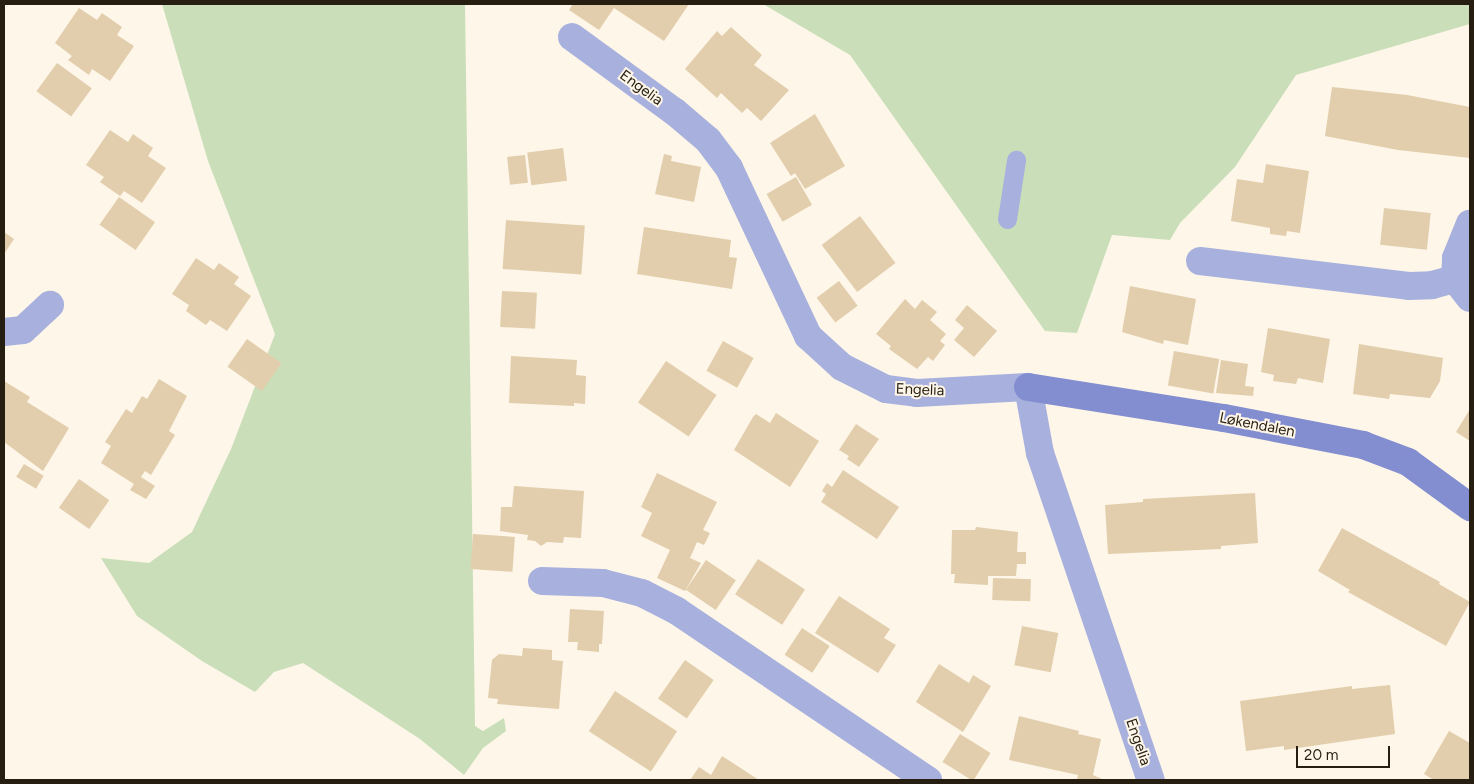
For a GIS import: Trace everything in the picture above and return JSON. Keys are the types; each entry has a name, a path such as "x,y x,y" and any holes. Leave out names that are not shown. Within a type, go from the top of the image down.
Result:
{"street":[{"name":"Engelia","path":"572,37 675,112 708,140 728,168 808,336 842,367 886,389 917,393 1028,387 1040,453 1151,780"},
{"path":"1200,261 1409,286 1432,285 1463,289 1456,258 1470,224"},
{"path":"4,332 23,330 50,306"},
{"name":"Løkendalen","path":"1028,387 1224,418 1363,445 1408,462 1470,507"},
{"path":"542,581 603,583 642,593 677,611 928,780"}],"lane":[{"path":"1007,219 1016,160"}],"green space":[{"path":"162,4 465,4 475,726 483,731 504,718 506,731 483,748 464,775 420,739 303,663 274,672 255,692 202,661 137,616 101,558 149,563 192,532 231,449 275,334 208,161"},
{"path":"763,4 1470,4 1470,24 1296,75 1235,167 1180,223 1170,240 1112,235 1077,333 1045,331 850,55"}],"building":[{"path":"573,4 689,4 664,41 614,8 599,30 569,10"},
{"path":"79,8 97,20 102,13 122,27 117,35 134,46 110,81 92,69 89,75 68,60 72,56 55,43"},
{"path":"731,27 762,55 754,65 789,90 761,121 747,108 742,113 721,93 717,98 685,69 717,31 722,36"},
{"path":"57,63 92,88 71,117 36,91"},
{"path":"1332,87 1407,95 1470,107 1470,158 1398,150 1325,136"},
{"path":"815,114 845,166 805,189 795,173 791,176 770,143"},
{"path":"110,130 128,142 133,134 153,148 148,156 166,168 142,203 124,191 120,196 100,182 104,177 86,165"},
{"path":"563,148 567,181 531,185 527,152"},
{"path":"664,154 672,156 671,161 701,167 694,202 655,194"},
{"path":"525,155 528,183 510,185 507,157"},
{"path":"1266,164 1309,171 1300,233 1287,231 1286,236 1270,234 1270,228 1231,221 1237,179 1263,183"},
{"path":"796,177 812,205 783,222 767,194"},
{"path":"119,197 155,222 136,250 99,225"},
{"path":"1384,208 1431,213 1427,250 1380,245"},
{"path":"860,216 896,263 857,292 822,245"},
{"path":"506,220 585,226 581,274 503,269"},
{"path":"644,227 731,240 729,257 737,258 732,289 637,274"},
{"path":"4,232 14,239 4,254"},
{"path":"196,258 214,270 219,263 239,277 234,284 251,296 227,331 210,320 206,325 186,311 189,305 172,294"},
{"path":"839,281 858,306 835,323 817,298"},
{"path":"1130,286 1196,299 1188,345 1164,340 1163,344 1122,332"},
{"path":"502,291 537,293 535,329 500,327"},
{"path":"905,299 915,309 922,300 937,312 930,320 946,334 940,341 945,345 933,361 928,357 917,369 889,349 891,346 876,334"},
{"path":"967,305 997,331 974,357 954,340 964,328 955,320"},
{"path":"1268,328 1330,339 1323,383 1298,378 1296,384 1273,381 1274,375 1261,372"},
{"path":"247,339 281,363 262,391 227,367"},
{"path":"723,341 754,358 737,388 707,371"},
{"path":"1359,344 1443,358 1440,381 1430,398 1390,394 1389,399 1353,394"},
{"path":"1174,351 1219,359 1213,393 1168,385"},
{"path":"511,356 577,360 576,375 586,376 585,404 574,403 574,406 509,403"},
{"path":"1221,360 1248,364 1245,386 1254,387 1253,396 1216,393"},
{"path":"666,361 717,395 689,437 638,402"},
{"path":"159,379 187,396 169,431 175,435 151,475 145,471 141,477 155,486 146,499 130,490 134,484 101,463 111,446 105,442 126,409 132,413 142,396 147,399"},
{"path":"4,381 30,397 27,402 69,428 43,471 4,442"},
{"path":"1470,409 1470,441 1456,432"},
{"path":"776,413 819,441 790,487 734,450 756,414 770,423"},
{"path":"856,424 879,439 859,467 847,459 849,456 839,450"},
{"path":"24,464 44,476 36,489 16,477"},
{"path":"843,470 899,507 877,539 821,502 826,494 822,491 827,483 832,487"},
{"path":"657,473 717,502 703,530 710,533 704,545 697,542 690,558 701,563 685,591 657,578 670,550 641,536 652,513 641,507"},
{"path":"79,479 109,500 89,529 59,508"},
{"path":"514,486 584,491 581,538 564,537 563,543 547,542 541,546 535,541 527,540 528,535 500,531 501,507 512,507"},
{"path":"1255,493 1258,543 1221,546 1221,549 1108,554 1105,505 1143,502 1143,499"},
{"path":"976,527 1018,532 1017,552 1026,552 1026,564 1017,564 1016,576 988,576 988,585 954,583 955,574 951,574 952,530 975,530"},
{"path":"1342,528 1440,582 1439,584 1470,602 1446,646 1348,592 1350,590 1318,571"},
{"path":"473,534 515,537 512,572 471,569"},
{"path":"758,559 805,589 782,625 735,594"},
{"path":"706,560 736,580 716,610 686,590"},
{"path":"993,578 1031,579 1030,601 992,600"},
{"path":"839,596 890,629 884,638 896,645 878,673 815,633"},
{"path":"570,609 604,611 602,644 599,644 599,652 577,650 578,642 568,642"},
{"path":"1022,626 1058,633 1051,672 1014,665"},
{"path":"802,628 830,646 812,673 785,655"},
{"path":"523,648 552,650 552,660 563,661 559,709 497,704 498,699 488,698 492,660 499,654 522,656"},
{"path":"685,660 714,680 687,719 658,699"},
{"path":"939,664 969,683 973,675 991,686 963,732 916,702"},
{"path":"1390,685 1395,734 1284,750 1284,746 1246,751 1240,701 1352,686 1352,689"},
{"path":"615,691 677,731 651,772 589,731"},
{"path":"1019,716 1079,731 1078,734 1101,739 1093,775 1104,780 1077,780 1078,775 1009,760"},
{"path":"1449,731 1470,743 1470,780 1434,780 1424,774"},
{"path":"960,734 991,753 974,780 943,762"},
{"path":"722,756 759,780 690,780 699,767 711,775"}]}
